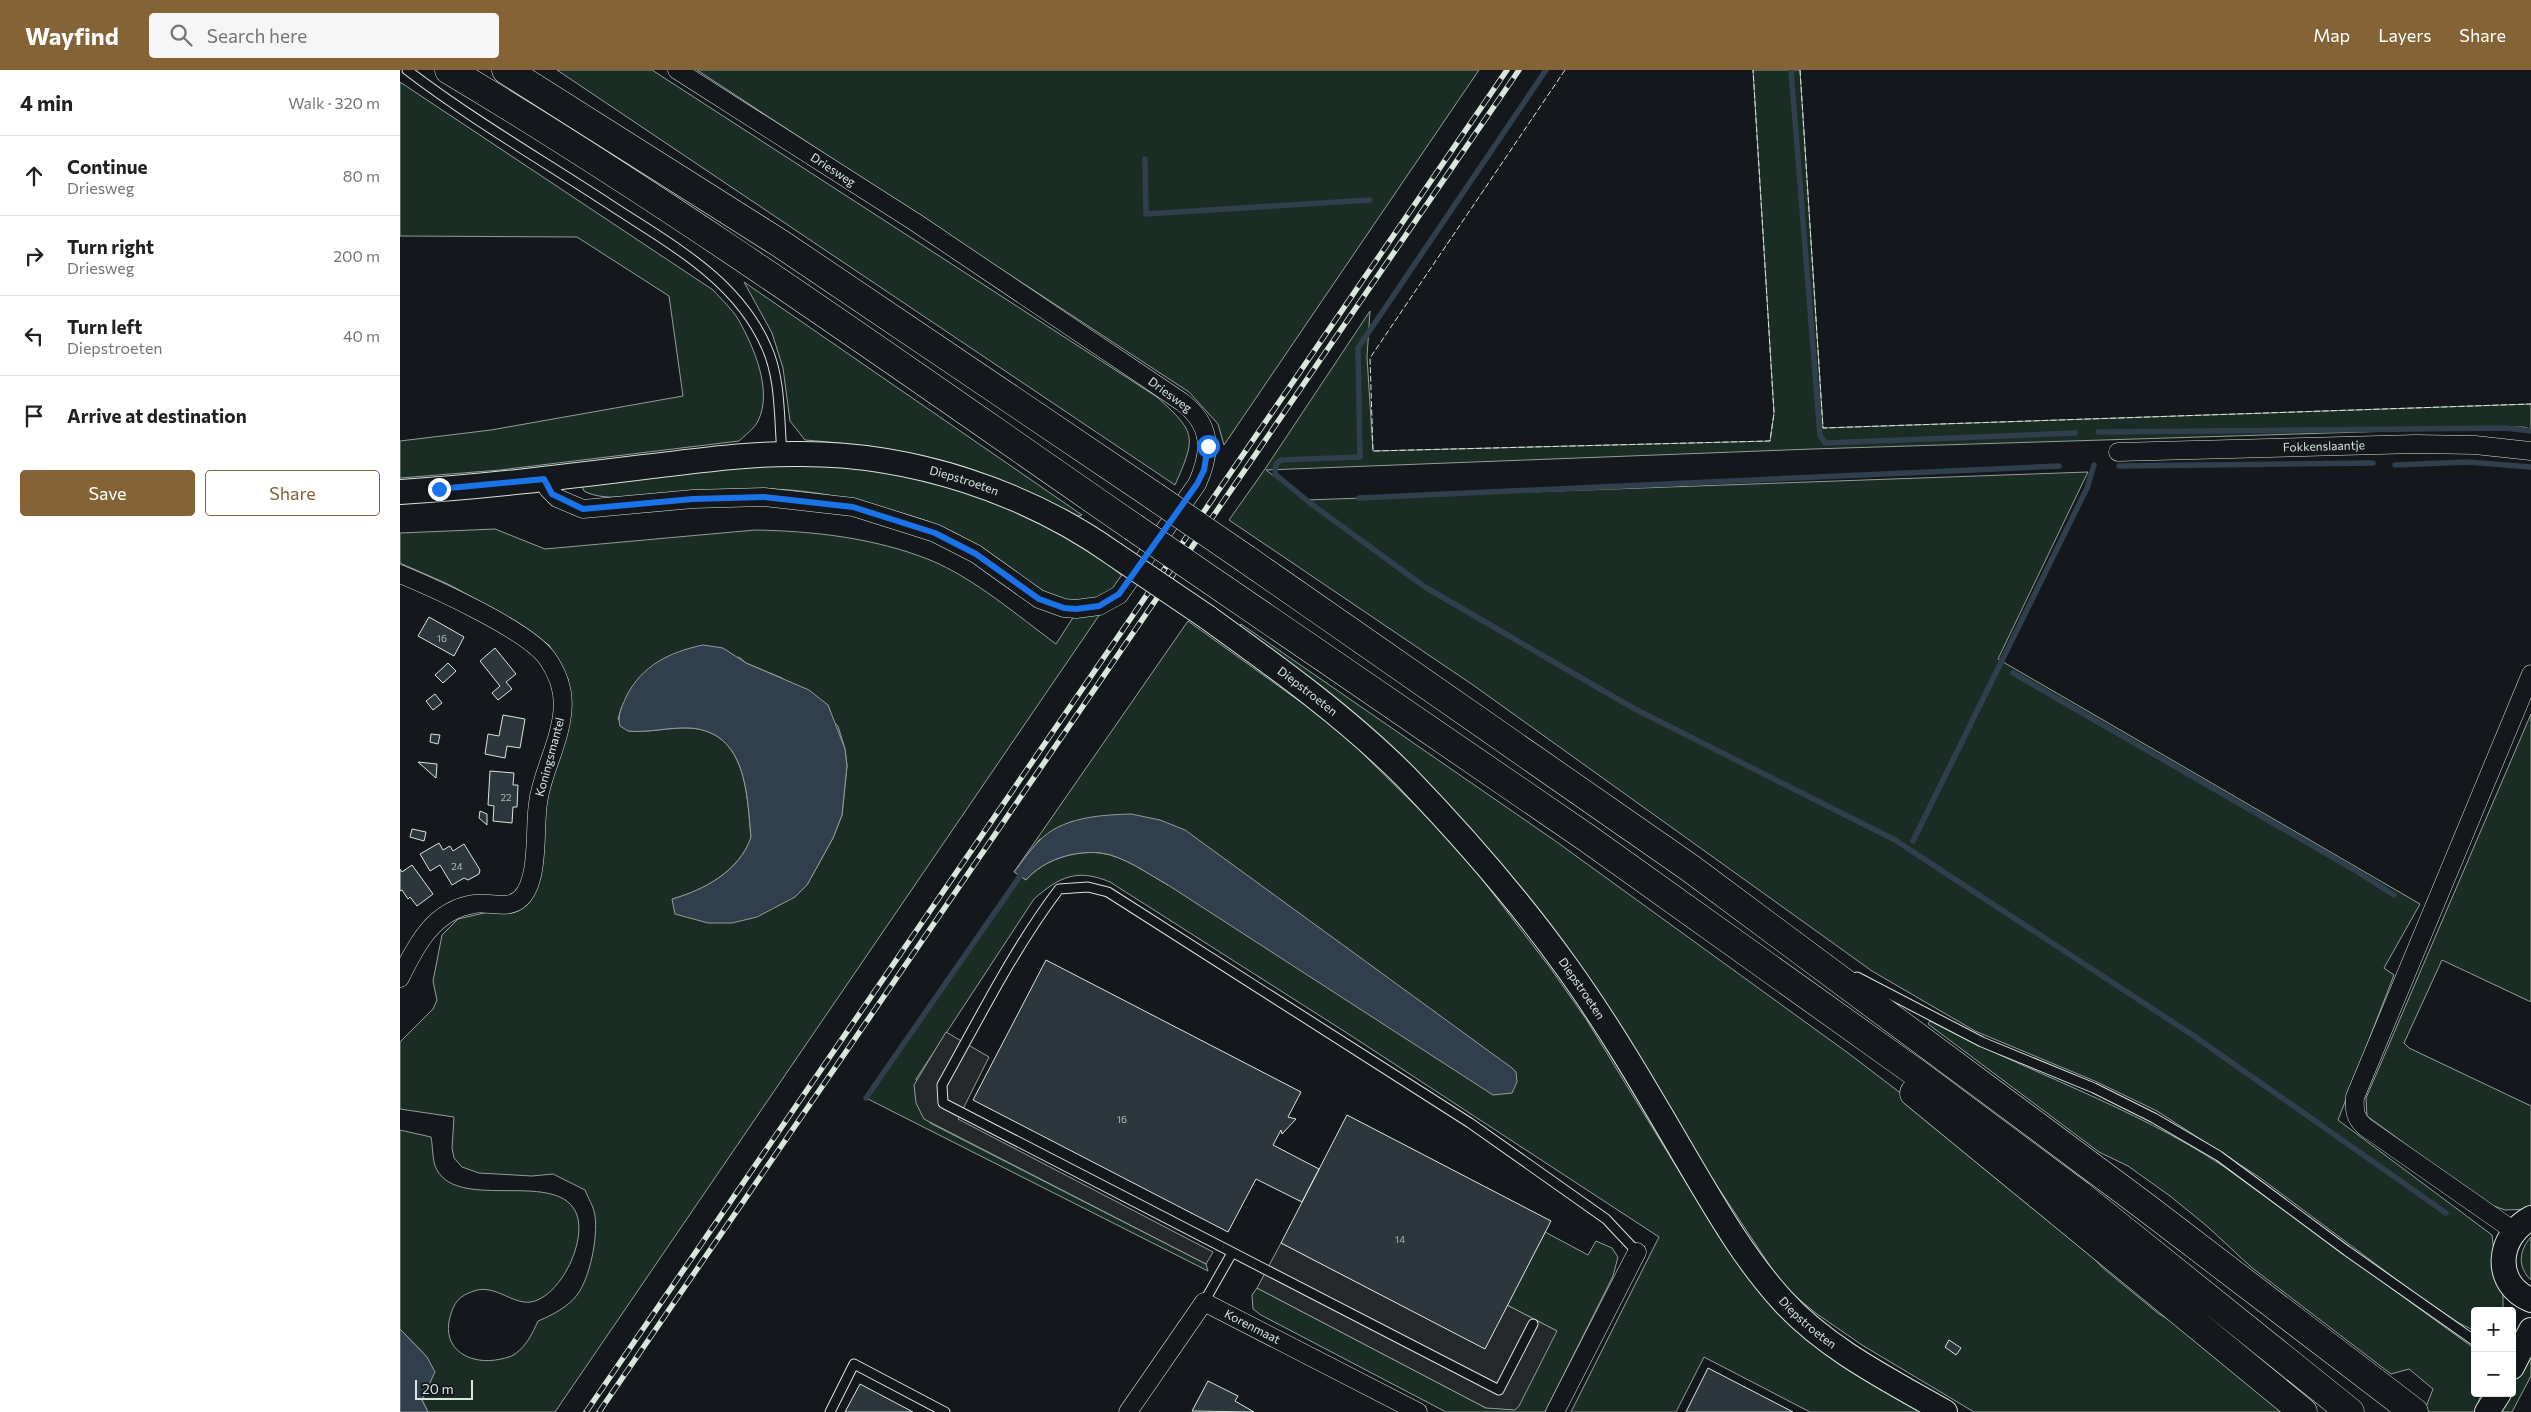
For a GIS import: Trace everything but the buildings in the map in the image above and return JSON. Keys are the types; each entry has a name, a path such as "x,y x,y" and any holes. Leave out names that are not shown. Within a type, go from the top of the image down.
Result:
{"highway":[{"path":"450,70 528,118 753,265 1587,838 1822,1007 1919,1074 2080,1195 2350,1412"},
{"path":"506,70 781,244 1246,559 1690,868 2409,1408"},
{"path":"1822,1007 1902,1083 2303,1412"}],"street":[{"name":"Driesweg","path":"544,479 552,494 583,509 693,499 764,497 853,507 935,533 976,554 1039,599 1064,608 1076,609 1099,606 1119,594 1197,484 1204,470 1207,434 1193,411 1182,402 916,222 677,70"},
{"name":"Fokkenslaantje","path":"2118,452 2416,444 2475,445 2531,451"},
{"name":"Diepstroeten","path":"400,492 544,479 715,459 782,454 883,460 962,479 1055,518 1114,554 1281,670 1404,775 1516,902 1567,967 1647,1092 1725,1225 1782,1300 1810,1326 1854,1358 1945,1412"},
{"name":"Koningsmantel","path":"400,574 476,610 533,645 546,657 556,673 562,688 563,702 559,733 538,803 533,866 525,894 512,904 474,904 444,916 424,934 400,978"},
{"path":"2521,1301 2504,1268 2505,1248 2522,1224 2365,1127 2356,1119 2354,1108 2359,1088 2531,674"},
{"path":"1555,1412 1636,1252"},
{"path":"1128,1412 1204,1302"},
{"name":"Korenmaat","path":"1204,1302 1418,1412"},
{"path":"2516,1359 2531,1330"},
{"path":"2482,1412 2485,1397"},
{"path":"2487,1412 2496,1397"}],"lane":[{"path":"408,70 674,247 725,284 751,316 767,348 774,373 782,454"},
{"path":"1533,1324 1500,1390 943,1103 942,1085 1008,967 1042,911 1059,889 1088,887 1108,892 1470,1123 1606,1219 1636,1252"},
{"path":"1787,939 1982,1042 2094,1088 2219,1156 2347,1251 2471,1338"},
{"path":"1204,1302 1232,1253"},
{"path":"830,1412 854,1364 944,1412"}],"green space":[{"path":"557,70 652,70 1157,397 1180,419 1189,436 1187,456 1175,485"},
{"path":"697,70 1479,70 1224,445 1218,424 1189,392"},
{"path":"1753,70 1800,70 1823,428 2531,404 2531,429 2523,427 1812,449 1266,470 1306,500 2088,472 1998,659 2420,904 2384,968 2394,975 2338,1120 2492,1235 2496,1270 2503,1294 2503,1307 2471,1307 2471,1329 2459,1323 2416,1294 2259,1177 2157,1111 2097,1082 1975,1031 1872,971 1473,685 1229,520 1370,311 1367,357 1373,451 1770,441 1774,413"},
{"path":"400,82 713,290 738,319 760,369 763,396 762,409 758,421 752,429 739,441 500,470 400,478 400,441 491,430 683,396 669,296 577,237 400,236"},
{"path":"744,282 1082,515 1078,516 1034,495 959,465 883,448 805,440 790,421 783,368 772,333"},
{"path":"782,464 866,469 935,483 969,494 1003,506 1036,521 1097,557 1125,578 1106,594 1086,601 1066,600 1047,593 1027,582 972,543 946,528 883,508 820,494 788,490 749,489 605,497 584,491 582,486 722,468"},
{"path":"495,529 545,549 755,530 822,534 888,546 930,560 979,587 1056,644 1074,616 1100,614 555,1412 428,1412 422,1400 427,1357 400,1329 400,1130 431,1137 435,1167 449,1182 466,1188 531,1191 551,1194 567,1201 577,1215 579,1226 578,1239 570,1265 563,1277 545,1296 528,1302 482,1289 464,1295 455,1304 448,1329 450,1338 454,1347 469,1357 490,1361 513,1355 526,1343 538,1321 559,1310 574,1299 582,1288 589,1268 596,1225 593,1209 585,1190 553,1174 532,1176 479,1173 462,1167 454,1158 452,1148 454,1117 400,1109 400,1042 433,1009 437,1000 433,981 442,935 458,919 488,912 510,913 525,906 537,885 545,806 570,697 568,679 549,645 492,608 450,585 400,563 400,533","holes":["739,657 746,663 782,678 838,726 845,749 847,766 842,815 833,838 807,885 673,899 697,890 719,877 738,860 745,850 751,838 745,785 733,753 723,741 709,732 690,728 628,731 618,719 622,706"]},
{"path":"1188,621 1309,708 1350,741 1429,819 1475,870 1551,969 1586,1019 1718,1235 1759,1292 1805,1338 1873,1384 1923,1412 1810,1412 1704,1357 1676,1412 1571,1412 1659,1237 1347,1033 1110,882 1098,878 1078,875 1069,877 1052,885 1034,899 916,1079 930,1123 1206,1264 1208,1271 866,1098 1020,876 1026,880 1050,862 1070,855 1091,852 1118,858 1168,885 1073,821 1039,840 1014,872"},
{"path":"1241,624 1554,840 1848,1053 1953,1133 2057,1220 2103,1268 2159,1314 2206,1340 2291,1412 1974,1412 1862,1345 1817,1314 1784,1287 1552,937 1239,628"},
{"path":"2531,714 2531,1002 2442,960 2404,1043 2409,1048 2531,1106 2531,1209 2505,1210 2486,1203 2367,1116 2366,1098"},
{"path":"1930,1021 2004,1057 2116,1107 2152,1125 2223,1166 2471,1346 2471,1397 2480,1397 2474,1412 2424,1412 2433,1389 2409,1369 2391,1374 2251,1267 2208,1227 2170,1196 2128,1166 2099,1152 1928,1024"},
{"path":"1545,1232 1588,1255 1596,1241 1612,1248 1618,1257 1613,1276 1545,1412 1446,1412 1261,1315 1253,1309 1252,1295 1257,1288 1486,1408 1557,1331 1507,1305"},
{"path":"2531,1237 2531,1280 2523,1270 2521,1258 2524,1247"},
{"path":"2531,1344 2531,1376 2512,1412 2497,1412 2506,1397 2516,1397 2516,1376"}],"shaded area":[{"path":"946,1032 989,1057 958,1119 1213,1252 1206,1264 924,1119 916,1103 914,1085"},
{"path":"1281,1243 1485,1348 1507,1305 1557,1331 1519,1406 1515,1410 1486,1408 1257,1288"}],"water":[{"path":"703,645 723,648 746,663 809,690 828,705 845,749 847,766 842,815 833,838 807,885 795,897 757,917 732,923 708,923 675,914 672,899 696,890 719,877 739,860 746,849 751,837 748,803 740,768 733,753 723,741 709,732 690,728 628,731 620,726 619,722 620,711 626,697 640,676 668,656"},
{"path":"1131,814 1160,820 1185,830 1512,1068 1516,1072 1517,1082 1512,1093 1493,1095 1168,885 1118,858 1101,853 1080,853 1050,862 1026,880 1014,872 1038,842 1058,827 1081,819"},
{"path":"400,1329 427,1357 435,1372 422,1400 428,1412 400,1412"}],"waterway":[{"path":"1546,70 1358,348 1360,457 1281,460 1276,464 1275,474 1310,503 1425,587 1633,708 1895,840 2194,1036 2446,1213"},
{"path":"1791,70 1820,435 1825,443 2075,433"},
{"path":"1145,159 1146,214 1370,200"},
{"path":"2098,432 2505,428 2531,431"},
{"path":"2395,465 2468,462 2531,467"},
{"path":"2119,466 2373,463"},
{"path":"1913,841 2087,488 2094,465"},
{"path":"1359,498 2059,466"},
{"path":"2013,673 2353,869 2394,895"},
{"path":"866,1098 1020,876"}],"railway":[{"path":"586,1412 1507,70"},
{"path":"599,1412 1519,70"}],"fence":[{"path":"1565,70 1370,358 1373,451 1770,441 1774,413 1753,70"},
{"path":"1800,70 1823,428 2531,404"}],"route":[{"path":"439,489 544,479 548,489 557,498 583,509 644,505 693,499 764,497 790,498 853,507 916,525 935,533 976,554 1039,599 1064,608 1076,609 1099,606 1119,594 1197,484 1204,470 1208,446"}]}
